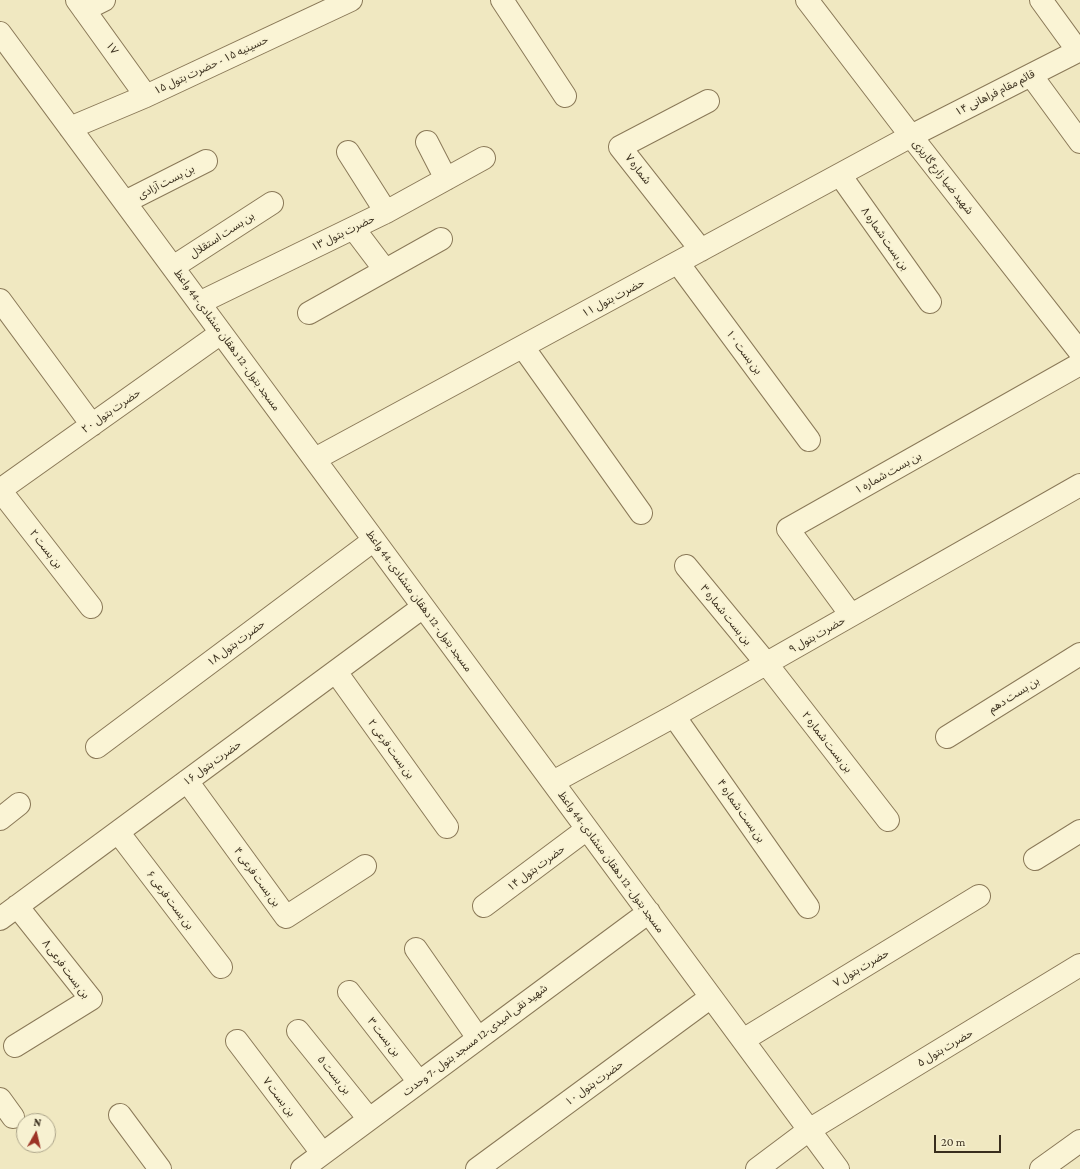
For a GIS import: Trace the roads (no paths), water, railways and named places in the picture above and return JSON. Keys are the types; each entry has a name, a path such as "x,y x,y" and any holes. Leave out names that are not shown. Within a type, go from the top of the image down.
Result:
{"street":[{"path":"81,5 104,0"},
{"name":"حسینیه ۱۵ - حضرت بتول ۱۵","path":"70,128 146,96 351,0"},
{"path":"502,0 564,96"},
{"name":"شهید ضیا زارع گاریزی","path":"807,0 1080,352"},
{"path":"1041,0 1079,50"},
{"name":"۱۷","path":"81,5 146,96"},
{"name":"مسجد بتول- 12 دهقان منشادی-44 واعظ","path":"1,35 838,1169"},
{"name":"۱۴ قائم مقام فراهانی","path":"911,136 1079,50"},
{"path":"1031,75 1080,142"},
{"name":"شماره ۷","path":"701,250 620,146 708,101"},
{"name":"حضرت بتول ۱۱","path":"315,459 911,136"},
{"path":"427,142 446,179"},
{"path":"348,152 386,212"},
{"name":"حضرت بتول ۱۳","path":"199,303 354,229 484,158"},
{"name":"بن بست آزادی","path":"125,202 206,161"},
{"name":"بن بست شماره ۸","path":"840,175 930,302"},
{"name":"بن بست استقلال","path":"173,267 272,203"},
{"path":"354,229 385,270"},
{"path":"309,313 441,239"},
{"name":"بن بست ۱۰","path":"678,263 810,440"},
{"path":"0,300 92,425"},
{"name":"حضرت بتول ۲۰","path":"0,490 221,333"},
{"path":"523,347 641,513"},
{"name":"بن بست شماره ۱","path":"851,615 788,529 1080,364"},
{"name":"حضرت بتول ۹","path":"552,782 674,716 1080,485"},
{"name":"بن بست ۲","path":"0,490 91,608"},
{"name":"حضرت بتول ۱۸","path":"97,747 374,540"},
{"name":"بن بست شماره ۳","path":"686,566 766,663"},
{"name":"حضرت بتول ۱۶","path":"9,912 423,607"},
{"name":"بن بست دهم","path":"947,737 1080,654"},
{"name":"بن بست شماره ۲","path":"766,663 888,820"},
{"name":"بن بست فرعی ۲","path":"336,672 447,827"},
{"name":"بن بست شماره ۴","path":"674,716 808,907"},
{"name":"بن بست فرعی ۴","path":"187,781 286,917 365,866"},
{"path":"0,818 19,804"},
{"name":"حضرت بتول ۱۴","path":"484,906 587,829"},
{"path":"1036,859 1080,831"},
{"name":"بن بست فرعی ۶","path":"118,832 221,967"},
{"name":"حضرت بتول ۷","path":"743,1040 979,896"},
{"name":"بن بست فرعی ۸","path":"9,912 92,999 15,1046"},
{"name":"شهید نقی امیدی-12 مسجد بتول -7 وحدت","path":"302,1169 648,912"},
{"path":"416,949 478,1038"},
{"name":"حضرت بتول ۵","path":"757,1169 810,1130 1080,965"},
{"name":"بن بست ۳","path":"350,992 419,1082"},
{"name":"حضرت بتول ۱۰","path":"477,1169 711,997"},
{"name":"بن بست ۵","path":"298,1030 369,1119"},
{"name":"بن بست ۷","path":"237,1041 322,1154"},
{"path":"0,1099 13,1117"},
{"path":"120,1115 160,1169"},
{"path":"1041,1169 1080,1141"}]}
